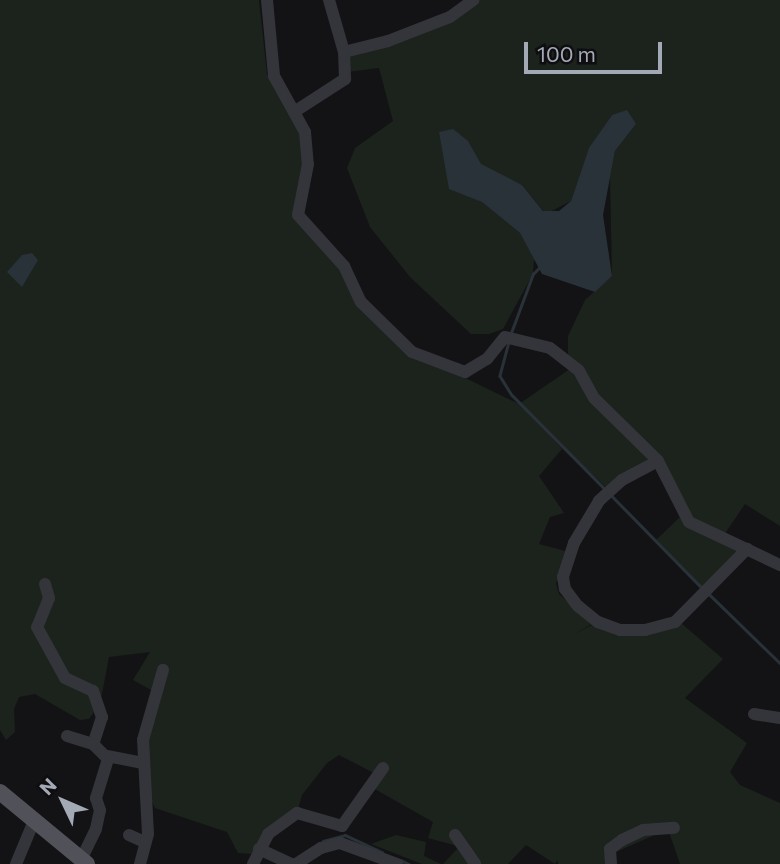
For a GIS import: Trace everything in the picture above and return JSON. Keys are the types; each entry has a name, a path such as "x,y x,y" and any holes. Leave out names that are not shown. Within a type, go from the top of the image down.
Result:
{"main road":[{"path":"0,792 84,862"}],"street":[{"path":"267,0 274,76 305,132 308,164 298,215 344,266 361,302 412,352 465,372 487,359 510,337 550,348 579,371 594,398 658,461 689,522 780,565"},
{"path":"294,112 340,86 347,68 328,0"},
{"path":"344,51 388,41 437,22 473,0"},
{"path":"658,461 622,481 599,501 574,543 563,577 565,589 598,622 620,630 646,630 675,622 747,549"},
{"path":"45,584 49,598 37,627 65,678 93,691 100,704 102,717 93,744"},
{"path":"140,864 145,842 143,740 163,670"},
{"path":"754,714 780,718"},
{"path":"67,736 93,744 107,756 144,763"},
{"path":"84,862 96,829 100,810 96,798 107,756"},
{"path":"253,864 260,849 279,823 298,813 342,826 383,768"},
{"path":"16,864 34,821"},
{"path":"611,864 610,849 622,840 643,830 674,828"},
{"path":"129,835 145,842"},
{"path":"455,835 475,864"},
{"path":"260,849 293,864 321,848 340,844 397,864"}],"shaded area":[{"path":"0,0 259,0 267,74 305,132 298,215 344,266 366,307 412,352 519,404 570,369 587,395 654,463 607,488 545,430 562,449 539,476 564,513 550,517 539,544 565,551 556,584 559,594 592,624 574,634 598,622 620,630 681,623 723,659 685,698 747,743 730,772 740,785 780,803 780,864 680,864 668,829 607,856 609,864 558,864 558,860 555,864 526,845 508,864 476,864 454,845 428,838 433,822 373,788 374,773 339,755 327,763 302,795 297,813 254,854 238,853 227,832 155,808 146,789 143,740 154,697 151,690 133,680 150,652 109,657 100,704 89,719 80,720 35,694 19,697 14,709 15,732 6,740 0,730"},
{"path":"470,0 780,0 780,526 745,504 724,535 744,552 702,587 656,540 680,517 658,461 594,398 568,358 568,336 585,300 612,276 610,177 615,151 636,124 612,115 589,149 571,201 546,214 522,185 481,165 468,190 520,233 534,258 533,274 503,329 489,334 471,334 410,277 370,227 347,168 355,148 393,121 379,68 347,72 344,52 419,35"},
{"path":"627,110 636,124 615,151 603,215 612,276 595,292 542,274 520,233 482,202 449,189 439,132 453,129 468,141 481,164 522,185 543,211 559,211 571,201 589,148 612,115"},
{"path":"32,253 38,260 22,287 7,272 22,255"},
{"path":"396,835 426,842 424,856 441,864 422,864 371,844"},
{"path":"457,849 469,864 443,864"}],"waterway":[{"path":"511,333 533,274 541,266"},
{"path":"509,342 500,376 512,395 605,489"},
{"path":"612,496 703,589"},
{"path":"708,593 780,663"},
{"path":"323,841 345,835 382,852"},
{"path":"401,860 409,864"}]}
